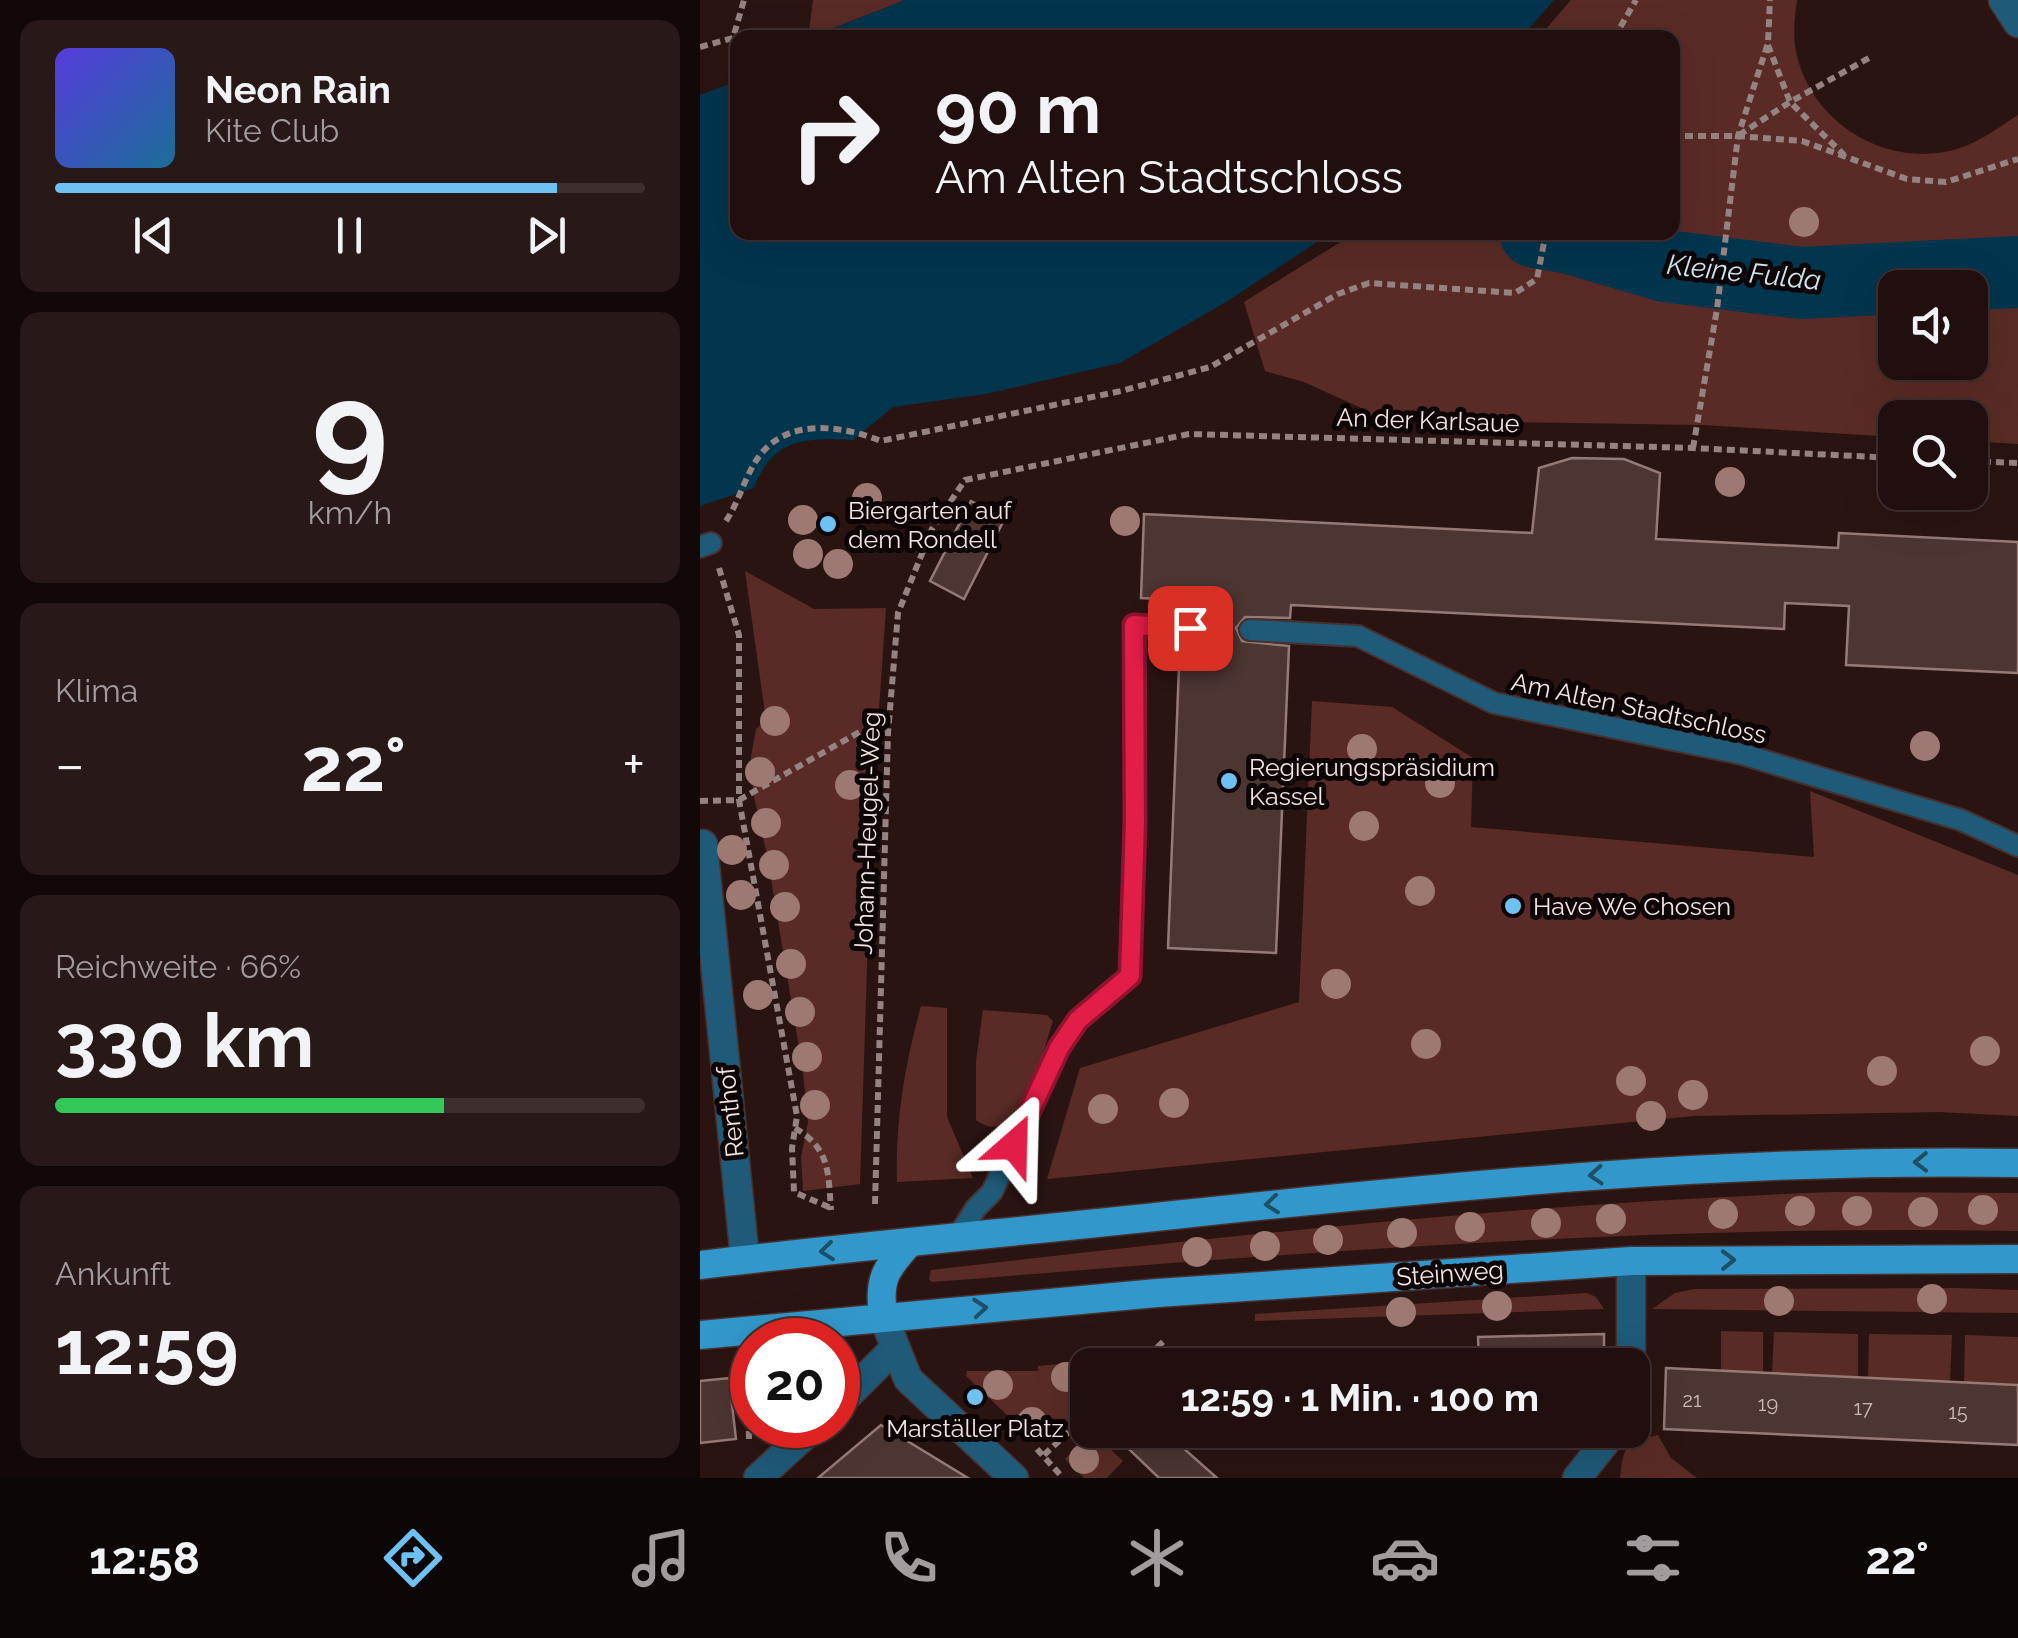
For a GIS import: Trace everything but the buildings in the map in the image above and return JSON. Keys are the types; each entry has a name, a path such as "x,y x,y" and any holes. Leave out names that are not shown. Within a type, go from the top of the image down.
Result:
{"main road":[{"path":"700,1264 1438,1187 1656,1170 2018,1162"},
{"path":"883,1316 882,1280 888,1266 909,1243"},
{"name":"Steinweg","path":"707,1335 1157,1292 1631,1261 2018,1259"}],"street":[{"path":"2003,0 2018,23"},
{"name":"Renthof","path":"703,844 745,1259"},
{"path":"1630,1348 1631,1261"},
{"path":"883,1316 908,1379 1014,1478"},
{"path":"860,1383 894,1350"},
{"path":"758,1478 791,1448"},
{"path":"1584,1476 1602,1448"}],"lane":[{"path":"957,1238 976,1208 992,1192 1059,1048 1078,1020 1130,976 1135,823 1134,625 1218,628"},
{"name":"Am Alten Stadtschloss","path":"1250,630 1358,636 1494,703 1742,754 1961,820 2018,846"}],"path":[{"path":"735,30 744,0"},
{"path":"1619,30 1636,0"},
{"path":"1693,448 1717,309 1738,136 1768,44 1770,0"},
{"path":"700,48 730,39"},
{"path":"1768,44 1790,102 1846,157"},
{"path":"1738,136 1869,58"},
{"path":"1680,136 1802,141 1907,179 1946,182 2018,159"},
{"path":"736,506 757,458 780,436 814,428 852,430 882,441 1120,391 1210,367 1338,294 1368,283 1515,293 1538,279 1545,240"},
{"name":"An der Karlsaue","path":"965,480 1188,434 1878,457"},
{"path":"1988,462 2018,463"},
{"name":"Johann-Heugel-Weg","path":"875,1204 888,733 898,613 932,529 965,480"},
{"path":"706,545 739,635 739,800 797,1116 795,1128 792,1148 794,1192 830,1208 826,1164 815,1140 795,1128"},
{"path":"700,801 739,800 862,730 888,733"},
{"path":"1156,1348 1164,1340"},
{"path":"1044,1455 1070,1431"}],"shaded area":[{"path":"813,0 905,0 828,30 809,30"},
{"path":"1571,0 1797,0 1795,46 1802,73 1815,97 1854,134 1903,152 1930,154 1957,149 2018,115 2018,260 1830,266 1712,257 1636,240 1680,240 1680,30 1545,30"},
{"path":"1344,240 1500,240 1683,286 1772,296 1878,291 1878,380 1988,380 1988,285 2018,284 2018,444 1988,442 1988,400 1878,400 1878,436 1703,425 1371,420 1370,412 1304,382 1265,371 1244,302"},
{"path":"745,571 814,609 886,608 872,811 860,1184 803,1191 801,1157 808,1123 803,1072 753,792 751,757 756,729 766,720"},
{"path":"1312,701 1392,707 1473,758 1471,827 1814,857 1810,791 2018,875 2018,1116 1939,1112 1694,1116 1047,1179 1080,1068 1299,1002"},
{"path":"921,1006 947,1008 947,1117 973,1178 897,1182 902,1093"},
{"path":"983,1010 1047,1015 1053,1021 1028,1095 1006,1123 992,1127 976,1120 976,1061"},
{"path":"1834,1192 2018,1193 2018,1231 1610,1236 1339,1251 932,1282 929,1279 931,1270 1268,1233 1494,1212"},
{"path":"1694,1289 2018,1290 2018,1313 1652,1309 1675,1293"},
{"path":"1587,1293 1596,1297 1604,1309 1255,1321 1255,1314"},
{"path":"1721,1331 1763,1332 1763,1372 1721,1372"},
{"path":"1774,1332 1858,1334 1858,1377 1772,1374"},
{"path":"1869,1334 1952,1335 1950,1381 1868,1378"},
{"path":"1965,1335 2018,1337 2018,1384 1964,1382"},
{"path":"1070,1363 1070,1420 1048,1441 1035,1429 1026,1433 966,1376 967,1371 1038,1371 1038,1366"},
{"path":"1658,1435 1671,1458 1697,1478 1620,1478 1627,1448 1650,1448 1650,1437"},
{"path":"1075,1448 1109,1448 1123,1461 1107,1478 1084,1478 1065,1459"}],"water":[{"path":"905,0 1554,0 1528,30 830,30"},
{"path":"730,84 730,240 1320,240 1226,302 1120,363 986,394 893,407 853,440 821,439 793,444 771,459 754,488 700,506 700,95"}],"waterway":[{"name":"Kleine Fulda","path":"1577,240 1665,266 1801,283 2018,272"}],"place":[{"name":"Biergarten auf dem Rondell","path":"828,524"},
{"name":"Regierungspräsidium Kassel","path":"1229,781"},
{"name":"Have We Chosen","path":"1513,906"},
{"name":"Marställer Platz","path":"975,1397"}],"route":[{"path":"1014,1145 1059,1048 1078,1020 1130,976 1135,823 1134,625 1190,628"}]}
